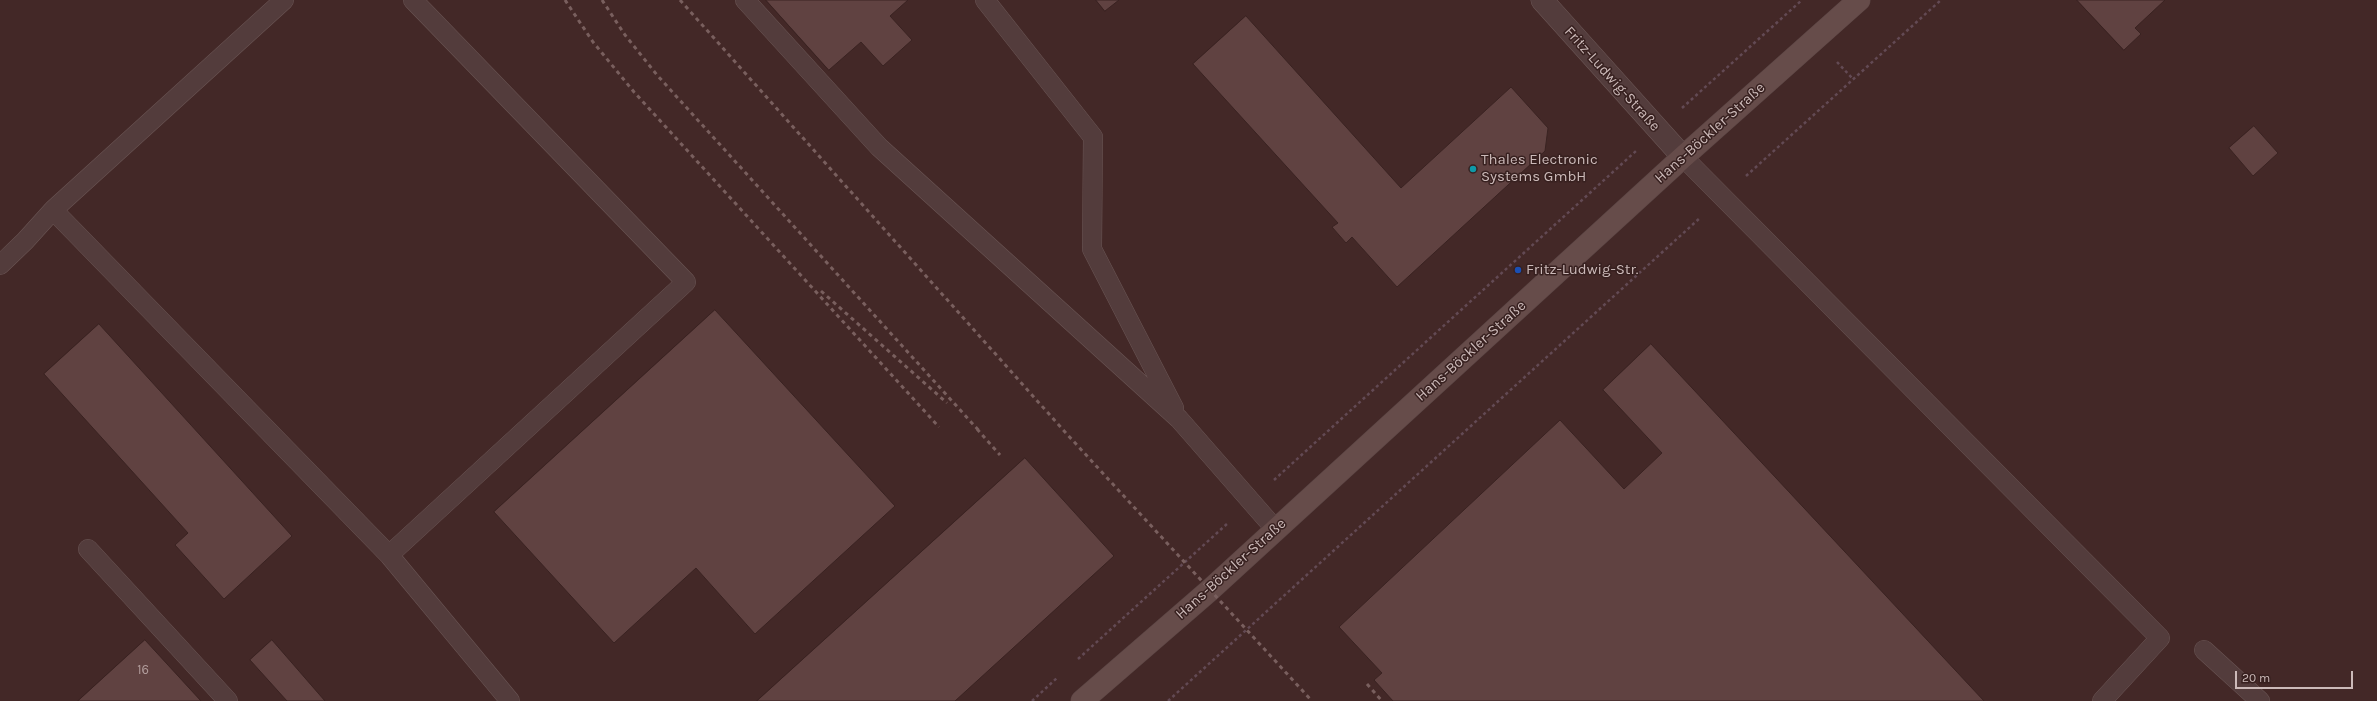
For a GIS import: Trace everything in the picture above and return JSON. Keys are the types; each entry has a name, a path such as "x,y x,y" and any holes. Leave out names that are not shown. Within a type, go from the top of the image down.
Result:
{"main road":[{"name":"Hans-Böckler-Straße","path":"1082,701 1276,530 1683,157 1859,0"}],"street":[{"name":"Fritz-Ludwig-Straße","path":"1542,0 1683,157"}],"lane":[{"path":"0,265 26,241 53,210 284,0"},
{"path":"389,555 686,282 413,0"},
{"path":"745,0 879,147 1179,419 1276,530"},
{"path":"985,0 1093,137 1092,249 1179,419"},
{"path":"1683,157 2160,638 2102,701"},
{"path":"53,210 389,555 510,701"},
{"path":"88,549 228,701"},
{"path":"2204,650 2260,701"}],"path":[{"path":"1073,664 1802,0"},
{"path":"1168,701 1941,0"},
{"path":"1032,701 1061,674"}],"building":[{"path":"766,0 908,0 890,16 912,40 883,66 861,42 829,70"},
{"path":"1096,0 1119,0 1105,11"},
{"path":"2077,0 2165,0 2135,28 2141,34 2124,50"},
{"name":"Thales Electronic Systems GmbH","path":"1246,16 1401,188 1511,87 1548,128 1545,151 1397,287 1352,237 1346,243 1332,227 1338,223 1193,64"},
{"path":"2254,126 2278,153 2253,176 2229,148"},
{"path":"715,310 895,506 755,634 696,568 614,643 494,512"},
{"path":"99,324 292,536 224,599 175,545 188,533 44,374"},
{"path":"1651,344 1984,701 1393,701 1374,680 1382,673 1339,627 1560,420 1624,489 1662,453 1603,390"},
{"path":"1025,458 1114,556 955,701 757,701"},
{"path":"145,640 201,701 78,701"},
{"path":"272,640 325,701 287,701 250,660"}],"railway":[{"path":"565,0 593,42 634,92 939,427"},
{"path":"602,0 625,35 657,75 981,433"},
{"path":"680,0 1065,432 1312,701"},
{"path":"821,291 947,403"},
{"path":"977,429 1000,455"},
{"path":"1367,684 1382,701"}],"place":[{"name":"Thales Electronic Systems GmbH","path":"1473,169"},
{"name":"Fritz-Ludwig-Str.","path":"1518,270"}]}
